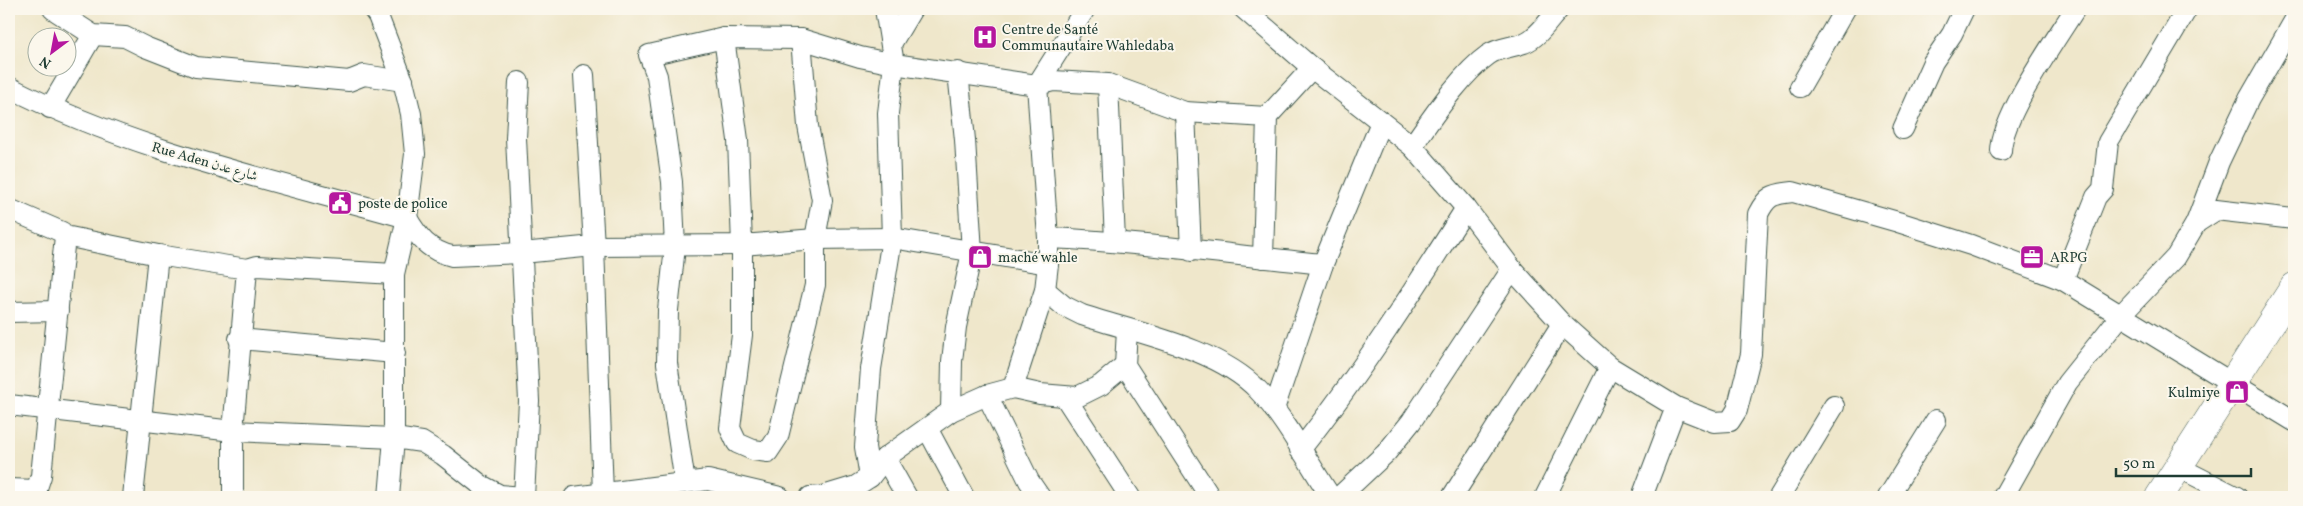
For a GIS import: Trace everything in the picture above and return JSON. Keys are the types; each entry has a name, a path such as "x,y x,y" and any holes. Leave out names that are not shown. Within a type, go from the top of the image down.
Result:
{"main road":[{"path":"2159,497 2232,383 2292,295"}],"street":[{"path":"53,9 93,35 125,37 145,47 196,66 349,81 364,75 403,81"},
{"path":"373,9 378,16 403,81 411,114 415,154 407,218 394,274 394,438 389,497"},
{"path":"870,478 865,447 871,368 892,238 888,113 892,54 885,9"},
{"path":"892,54 912,9"},
{"path":"1013,388 1045,290 1048,264 1048,238 1037,85 1085,9"},
{"path":"1244,9 1312,68 1412,146 1466,208 1512,269 1562,324 1610,367 1676,408 1714,422 1730,420 1737,410 1751,354 1758,214 1765,199 1778,193 1792,192 1971,245 2063,280 2122,314 2294,421"},
{"path":"1412,146 1442,104 1488,55 1504,47 1524,43 1538,32 1559,9"},
{"path":"1800,87 1845,9"},
{"path":"1903,129 1933,62 1952,34 1964,9"},
{"path":"2002,151 2002,140 2008,123 2032,78 2075,9"},
{"path":"2063,280 2096,197 2103,189 2108,142 2187,9"},
{"path":"2003,497 2067,383 2122,314 2176,256 2196,223 2219,162 2249,99 2294,21"},
{"path":"50,108 93,35"},
{"path":"724,38 738,140 742,245 742,335 730,428 737,443 753,450 768,452 778,437 815,285 815,239 822,200 808,126 800,39"},
{"path":"686,483 667,363 668,310 675,247 672,182 658,76 649,55 724,38 800,39 860,57 892,54 958,72 1037,85 1053,81 1108,84 1185,112 1267,117"},
{"path":"1263,258 1267,117 1312,68"},
{"path":"951,411 952,361 956,327 972,252 965,140 958,72"},
{"path":"584,75 594,246 603,494"},
{"path":"9,405 233,431 394,438 422,442 482,486 500,496 524,497 529,401 516,138 520,82"},
{"path":"1108,84 1115,241"},
{"name":"Rue Aden شارع عدن","path":"9,87 50,108 142,143 407,218"},
{"path":"1185,112 1191,251"},
{"path":"1274,409 1323,264 1381,122"},
{"path":"1300,450 1359,372 1466,208"},
{"path":"9,209 62,232 65,236 158,255 247,269 257,266 394,274"},
{"path":"2196,223 2216,210 2294,219"},
{"path":"407,218 417,235 427,246 441,254 452,256 522,253 594,246 675,247 742,245 815,239 892,238 1048,264"},
{"path":"9,489 36,494 41,476 65,236"},
{"path":"1048,238 1115,241 1191,251 1323,264"},
{"path":"133,497 158,255"},
{"path":"233,497 233,431 239,339 247,269"},
{"path":"1339,497 1386,453 1411,422 1512,269"},
{"path":"1045,290 1064,306 1082,315 1208,356 1236,372 1258,390 1274,409 1331,497"},
{"path":"9,312 58,311"},
{"path":"1452,497 1562,324"},
{"path":"1127,330 1125,365 1210,497"},
{"path":"239,339 395,353"},
{"path":"810,497 822,496 856,486 870,478 885,458 927,428 951,411 987,395 1013,388 1065,397 1077,397 1088,394 1125,365"},
{"path":"1545,497 1610,367"},
{"path":"987,395 1029,481 1040,497"},
{"path":"1065,397 1130,497"},
{"path":"1779,497 1834,406"},
{"path":"1642,497 1676,408"},
{"path":"1888,497 1936,420"},
{"path":"927,428 964,497"},
{"path":"885,458 907,497"},
{"path":"2178,467 2237,497"},
{"path":"463,471 483,497"},
{"path":"574,497 640,493 708,480 780,497"}],"place":[{"name":"Centre de Santé Communautaire Wahledaba","path":"985,37"},
{"name":"poste de police","path":"340,203"},
{"name":"maché wahle","path":"980,257"},
{"name":"ARPG","path":"2032,257"},
{"name":"Kulmiye","path":"2237,392"}]}
